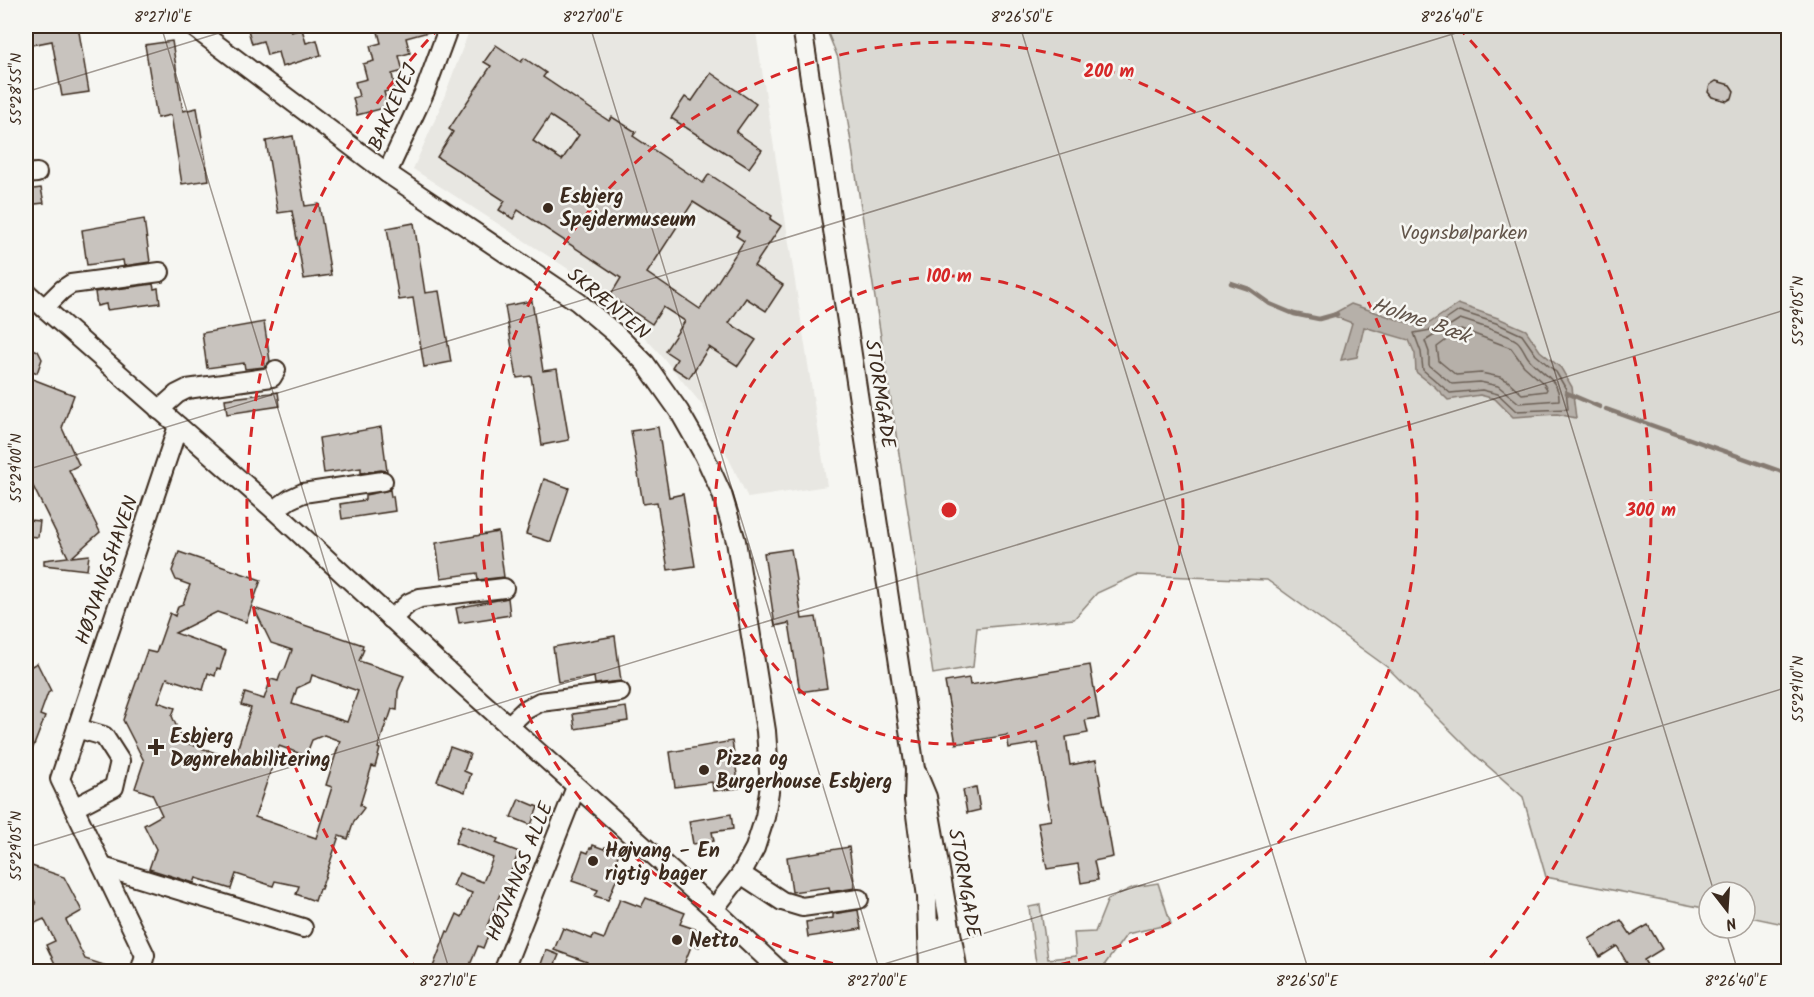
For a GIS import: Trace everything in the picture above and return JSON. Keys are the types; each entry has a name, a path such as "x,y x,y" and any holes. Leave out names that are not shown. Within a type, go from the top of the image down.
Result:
{"street":[{"name":"SKRÆNTEN","path":"192,26 387,173 578,302 616,334 645,363 679,411 704,455 722,494 736,541 766,731 770,785 765,817 755,848 741,874 714,909"},
{"name":"BAKKEVEJ","path":"387,173 425,91 449,26"},
{"name":"STORMGADE","path":"802,26 915,769 914,800 927,897 929,972"},
{"path":"44,308 71,284 160,272"},
{"path":"26,292 274,510 508,726 714,909 764,965 781,972"},
{"path":"159,410 177,394 187,389 272,377 276,370"},
{"name":"HØJVANGSHAVEN","path":"140,972 145,955 60,779 178,426"},
{"path":"274,510 303,493 383,481"},
{"path":"391,619 409,603 420,598 504,588"},
{"path":"508,726 525,710 540,702 620,692"},
{"path":"74,808 114,787 120,761 104,736 77,728"},
{"name":"STORMGADE","path":"915,769 927,797 958,972"},
{"name":"HØJVANGS ALLE","path":"503,972 576,787"},
{"path":"103,867 303,928"},
{"path":"741,874 782,901 802,907 859,899"},
{"path":"927,897 935,924 944,972"}],"shaded area":[{"path":"471,26 755,26 827,486 748,498 703,406 660,354 601,290 413,169 438,113"}],"green space":[{"name":"Vognsbølparken","path":"825,26 1788,26 1788,925 1757,919 1757,880 1697,880 1697,907 1546,877 1523,797 1473,753 1387,667 1267,580 1136,575 1097,593 1074,619 977,628 973,667 933,674 838,58"},
{"path":"1158,883 1171,924 1127,934 1105,964 1106,971 1039,971 1029,907 1040,905 1048,959 1076,956 1074,933 1095,932 1108,899 1134,887"}],"water":[{"path":"1351,304 1414,325 1428,324 1458,304 1526,330 1540,351 1561,368 1572,387 1576,418 1557,414 1513,417 1495,399 1480,395 1448,400 1416,372 1415,354 1409,340 1364,327 1357,357 1341,360 1352,323 1331,315"}],"building":[{"path":"50,26 78,26 89,92 62,96 52,41 26,46 26,30"},
{"path":"247,26 289,26 291,32 302,29 306,43 317,40 321,55 282,67 278,52 267,55 263,41 252,44"},
{"path":"437,26 436,30 406,38 410,53 399,56 403,71 392,74 395,89 384,92 388,107 357,115 353,98 359,96 355,82 367,79 363,64 374,61 370,46 381,43 377,28"},
{"path":"172,41 183,111 197,108 209,180 182,184 171,115 157,118 145,45"},
{"path":"496,45 521,62 524,58 546,73 543,77 609,121 612,117 636,132 633,136 703,183 709,174 772,216 770,219 781,226 754,266 783,285 766,311 746,298 729,323 756,340 738,366 709,347 689,378 672,367 677,359 665,351 685,321 663,307 652,324 610,296 621,278 518,210 513,219 499,210 505,201 437,157 453,132 449,129 491,66 484,62","holes":["550,116 579,135 562,160 533,141","693,202 739,231 736,236 744,241 700,309 647,273"]},
{"path":"711,73 756,104 736,132 762,150 749,168 671,118 685,97 692,101"},
{"path":"1716,81 1730,85 1734,91 1732,98 1727,101 1712,97 1708,92 1710,85"},
{"path":"293,136 305,206 319,204 331,275 304,279 292,211 278,213 266,141"},
{"path":"41,188 44,203 26,205 26,190"},
{"path":"144,219 150,262 124,266 123,260 87,265 82,230"},
{"path":"414,223 425,293 439,291 451,362 424,367 413,298 399,300 387,228"},
{"path":"153,284 154,289 158,288 160,303 107,310 106,304 97,306 95,292"},
{"path":"532,301 543,371 557,369 569,440 542,445 531,376 517,378 505,306"},
{"path":"264,322 270,361 265,367 245,369 244,363 207,368 202,333"},
{"path":"26,346 38,351 42,359 37,373 26,368"},
{"path":"30,378 74,395 62,428 79,465 69,470 100,532 72,557 89,555 87,570 44,565 44,560 68,557 26,472 26,390"},
{"path":"278,392 280,406 227,414 225,399"},
{"path":"381,427 387,471 361,473 361,468 324,473 319,438"},
{"path":"658,427 669,497 683,494 695,566 668,570 657,502 643,504 631,431"},
{"path":"544,479 569,488 551,542 526,534"},
{"path":"390,490 395,511 342,519 340,504 365,500 365,495"},
{"path":"28,520 40,521 38,537 26,536"},
{"path":"498,532 504,577 478,580 477,573 441,578 436,543"},
{"path":"791,549 802,619 816,617 827,688 800,692 789,623 775,626 764,553"},
{"path":"179,552 261,580 246,622 217,612 175,633 226,651 215,676 208,673 203,690 167,678 158,702 175,708 172,716 183,742 234,759 251,708 241,705 245,693 264,699 271,679 278,681 281,672 285,669 292,650 271,643 254,608 363,645 364,649 359,661 404,676 398,691 397,710 392,709 387,720 375,767 372,766 360,805 364,808 354,821 348,839 339,836 315,901 296,894 299,886 275,881 273,886 236,874 231,889 196,878 194,883 149,869 156,849 144,825 162,815 152,794 135,788 144,761 123,720 147,651 156,653 170,613 175,616 178,606 183,604 190,585 176,580 172,571","holes":["312,675 358,691 347,722 292,704 297,688 310,682","324,735 340,741 326,785 332,787 316,838 255,817 279,746 304,755 312,740"]},
{"path":"508,598 510,615 459,623 456,608"},
{"path":"615,636 621,681 595,684 594,677 558,682 553,647"},
{"path":"37,663 51,691 48,693 40,715 45,717 26,763 26,669"},
{"path":"1090,665 1099,718 1085,720 1088,733 1066,737 1070,765 1096,760 1113,857 1094,861 1098,880 1081,883 1078,864 1047,869 1038,822 1051,820 1038,743 1009,748 1007,735 956,744 945,682 969,678 970,685"},
{"path":"626,707 628,721 575,729 573,714"},
{"path":"732,741 739,788 713,791 712,782 675,787 670,752"},
{"path":"450,747 470,754 464,771 471,774 465,792 437,781"},
{"path":"976,787 980,810 967,813 963,790"},
{"path":"519,799 538,807 531,825 511,817"},
{"path":"731,814 733,829 712,832 714,841 693,844 689,821"},
{"path":"462,825 498,839 496,843 519,852 509,876 514,877 506,897 500,894 487,926 491,928 483,948 478,946 467,972 431,972 447,931 449,932 457,914 462,917 472,893 453,886 459,873 483,882 493,858 455,843"},
{"path":"593,845 619,853 613,868 620,870 608,900 595,896 598,890 572,881 583,851 588,853"},
{"path":"849,847 855,888 830,892 829,887 792,892 787,857"},
{"path":"26,864 64,877 82,911 66,920 85,959 116,969 116,972 59,972 46,945 55,941 44,919 35,923 28,908 36,904 29,889 26,888"},
{"path":"646,898 685,913 680,924 698,930 696,933 703,936 699,947 692,944 681,972 583,972 587,962 554,950 563,928 592,939 593,935 604,939 620,899 641,907"},
{"path":"858,910 861,929 808,937 806,922 833,918 833,914"},
{"path":"1621,920 1631,935 1648,925 1662,949 1644,960 1651,972 1632,972 1617,946 1600,957 1589,939"},
{"path":"546,950 559,955 552,971 540,967"}],"waterway":[{"name":"Holme Bæk","path":"1231,283 1249,289 1270,304 1294,314 1319,319 1337,314"},
{"name":"Holme Bæk","path":"1567,393 1600,407"},
{"name":"Holme Bæk","path":"1606,409 1788,474"}],"place":[{"name":"Esbjerg Spejdermuseum","path":"548,208"},
{"name":"Esbjerg Døgnrehabilitering","path":"156,747"},
{"name":"Pizza og Burgerhouse Esbjerg","path":"704,770"},
{"name":"Højvang - En rigtig bager","path":"593,861"},
{"name":"Netto","path":"677,940"}]}
